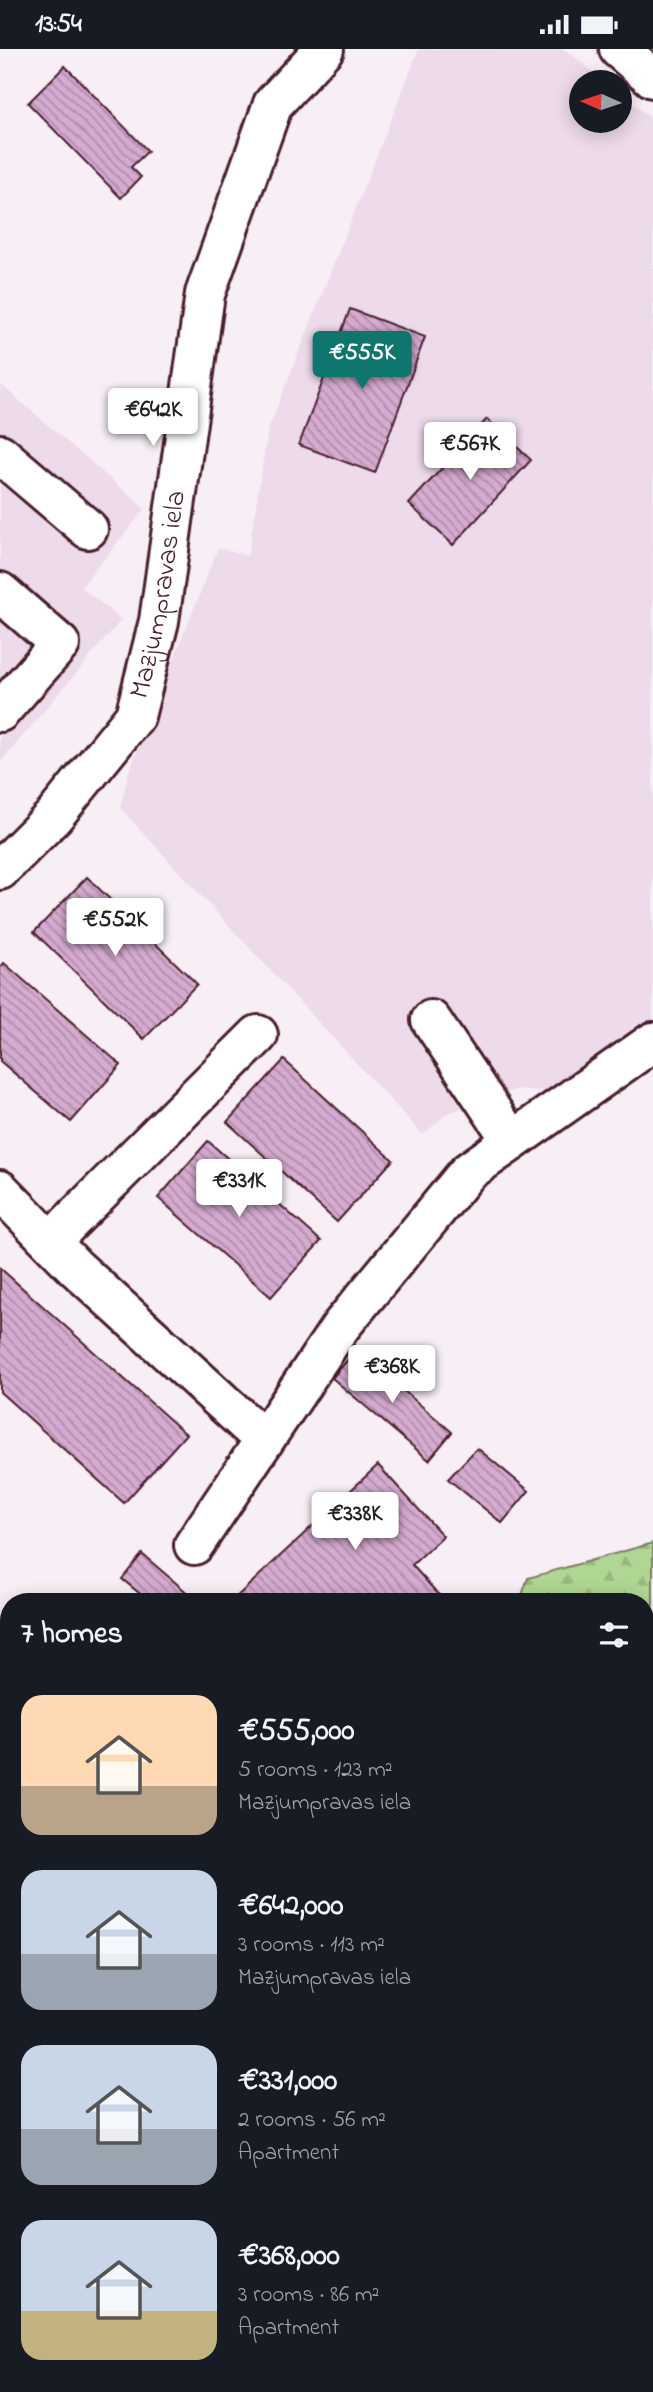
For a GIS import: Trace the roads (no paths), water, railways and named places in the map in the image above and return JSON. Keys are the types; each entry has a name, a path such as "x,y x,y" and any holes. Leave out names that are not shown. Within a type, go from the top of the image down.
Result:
{"street":[{"name":"Mazjumpravas iela","path":"0,870 54,816 135,716 159,621 205,294 274,104 324,49"},
{"path":"619,49 653,78"},
{"path":"0,454 89,529"},
{"path":"0,592 60,644 0,712"},
{"path":"431,1020 512,1141"},
{"path":"51,1241 258,1035"},
{"path":"194,1545 341,1326 468,1172 653,1042"},
{"path":"0,1190 263,1439"}]}
